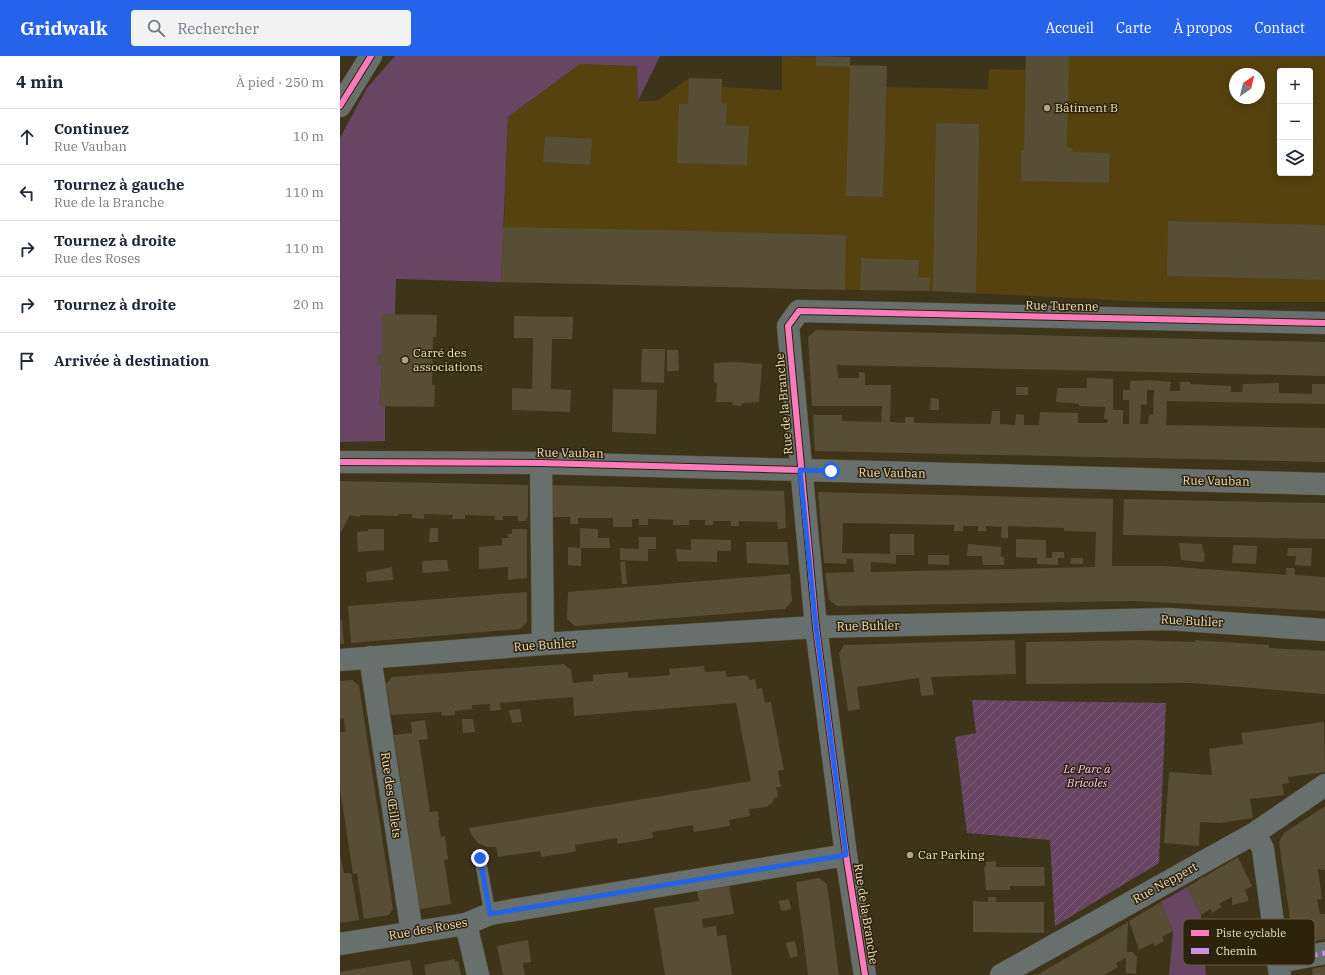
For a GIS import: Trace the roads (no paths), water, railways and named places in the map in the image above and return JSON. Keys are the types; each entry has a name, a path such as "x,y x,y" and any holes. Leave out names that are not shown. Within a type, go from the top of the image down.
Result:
{"main road":[{"path":"340,106 371,56"},
{"name":"Rue Vauban","path":"340,462 541,463 1325,484"}],"street":[{"name":"Rue Turenne","path":"799,311 1325,323"},
{"name":"Rue de la Branche","path":"799,311 788,326 800,470 816,627 846,855 865,975"},
{"path":"541,463 543,644"},
{"name":"Rue Buhler","path":"340,660 543,644 816,627 1170,619 1325,630"},
{"name":"Rue des Œillets","path":"370,657 412,933"},
{"name":"Rue Neppert","path":"1001,975 1255,833 1325,785"},
{"path":"1255,833 1263,849 1272,919"},
{"name":"Rue des Roses","path":"340,944 466,924 490,914 846,855"},
{"path":"466,924 478,975"},
{"path":"1315,956 1325,953"},
{"path":"1279,969 1290,965"}],"lane":[{"path":"480,858 490,914"}],"place":[{"name":"Bâtiment B","path":"1047,108"},
{"name":"Carré des associations","path":"405,360"},
{"name":"Car Parking","path":"910,855"}],"park label":[{"name":"Le Parc à Bricoles","path":"1087,776"}]}
